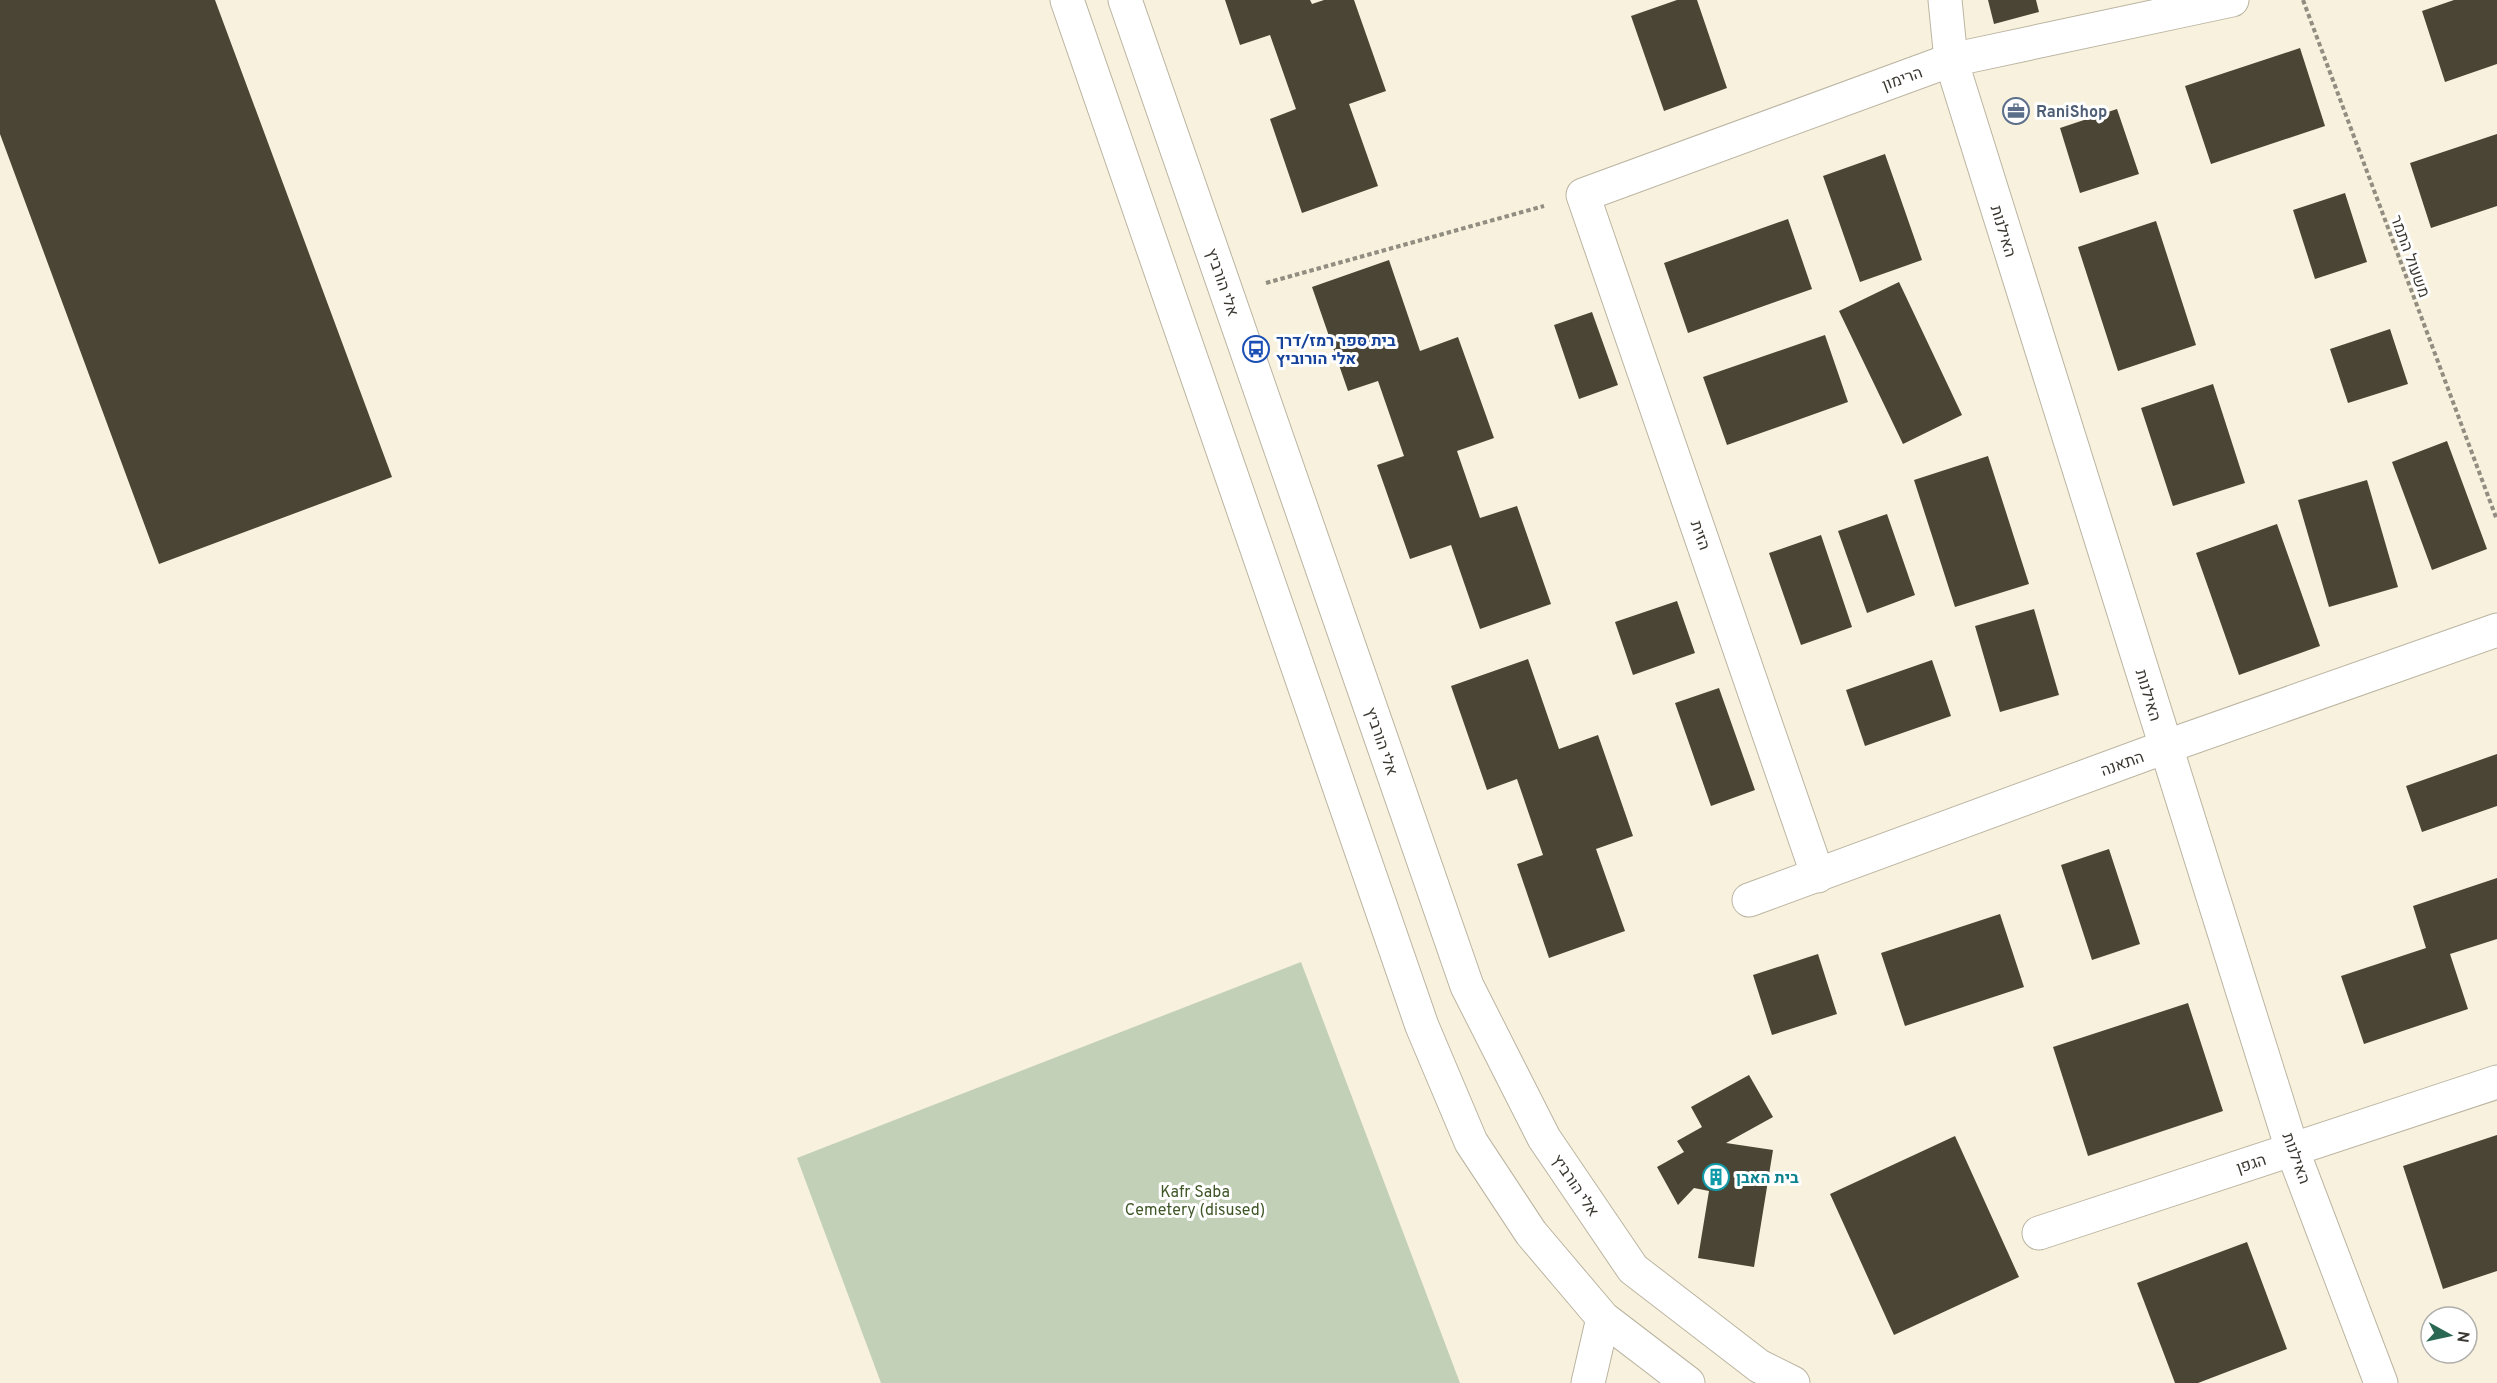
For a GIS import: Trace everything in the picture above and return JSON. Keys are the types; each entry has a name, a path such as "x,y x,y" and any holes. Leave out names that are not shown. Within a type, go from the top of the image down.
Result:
{"street":[{"path":"1067,0 1422,1026 1471,1142 1531,1233 1603,1318 1688,1383"},
{"name":"אלי הורביץ","path":"1125,0 1467,986 1544,1138 1633,1269 1759,1366 1793,1383"},
{"name":"האילנות","path":"1945,0 1951,60 2165,747 2292,1149 2381,1383"},
{"name":"הרימון","path":"1583,195 1951,60 2232,0"},
{"name":"הזית","path":"1583,195 1818,876"},
{"name":"התאנה","path":"1749,900 2165,747 2497,630"},
{"name":"הגפן","path":"2039,1233 2497,1082"},
{"path":"1588,1383 1603,1318"}],"path":[{"name":"משעול התמר","path":"2303,0 2497,520"},
{"path":"1227,294 1583,195"}],"green space":[{"name":"Kafr Saba Cemetery (disused)","path":"1301,962 1460,1383 881,1383 797,1158"}],"building":[{"path":"0,0 215,0 392,477 159,564 0,134"},
{"path":"1225,0 1310,0 1312,4 1324,0 1354,0 1386,91 1349,104 1378,186 1302,213 1270,119 1296,109 1270,35 1240,45"},
{"path":"1677,0 1697,0 1727,88 1664,111 1631,16"},
{"path":"1988,0 2036,0 2039,12 1994,24"},
{"path":"2454,0 2497,0 2497,64 2445,82 2422,11"},
{"path":"2300,48 2325,126 2211,164 2185,86"},
{"path":"2117,109 2139,174 2080,193 2060,128"},
{"path":"2497,134 2497,206 2431,228 2410,163"},
{"path":"1885,154 1922,260 1860,282 1823,176"},
{"path":"2345,193 2367,262 2315,279 2293,210"},
{"path":"1788,219 1812,289 1688,333 1664,263"},
{"path":"2156,221 2196,345 2118,371 2078,247"},
{"path":"1389,260 1420,351 1458,337 1494,438 1457,451 1480,518 1517,506 1551,604 1480,629 1451,545 1410,559 1377,465 1404,456 1378,381 1348,391 1312,287"},
{"path":"1899,282 1962,415 1903,444 1839,311"},
{"path":"1592,312 1618,385 1579,399 1554,325"},
{"path":"2390,329 2408,384 2348,403 2330,349"},
{"path":"1825,335 1848,402 1727,445 1703,377"},
{"path":"2213,384 2245,483 2173,506 2141,408"},
{"path":"2447,441 2487,549 2432,570 2392,462"},
{"path":"1988,456 2029,584 1955,607 1914,480"},
{"path":"2367,480 2398,587 2329,607 2298,500"},
{"path":"1887,514 1915,595 1867,613 1838,531"},
{"path":"2277,524 2320,646 2239,675 2196,553"},
{"path":"1821,535 1852,627 1801,645 1769,553"},
{"path":"1677,601 1695,653 1633,675 1615,622"},
{"path":"2034,609 2059,695 2000,712 1975,626"},
{"path":"1528,659 1559,749 1598,735 1633,836 1596,849 1625,931 1549,958 1517,864 1543,855 1517,779 1487,790 1451,686"},
{"path":"1932,660 1951,716 1865,746 1846,690"},
{"path":"1719,688 1755,790 1711,806 1675,703"},
{"path":"2497,754 2497,806 2422,832 2406,786"},
{"path":"2109,849 2140,944 2092,960 2061,865"},
{"path":"2497,878 2497,939 2450,954 2468,1009 2364,1044 2341,976 2426,948 2413,906"},
{"path":"2000,914 2024,987 1905,1026 1881,953"},
{"path":"1818,954 1837,1014 1772,1035 1753,975"},
{"path":"2188,1003 2223,1111 2088,1156 2053,1047"},
{"name":"בית האבן","path":"1749,1075 1773,1117 1726,1143 1773,1150 1754,1267 1698,1258 1709,1191 1694,1188 1678,1205 1657,1167 1684,1152 1677,1141 1702,1127 1691,1107"},
{"path":"2497,1135 2497,1271 2443,1289 2403,1166"},
{"path":"1955,1136 2019,1277 1894,1335 1830,1194"},
{"path":"2247,1242 2287,1349 2198,1383 2175,1383 2137,1283"}],"place":[{"name":"RaniShop","path":"2016,111"},
{"name":"בית ספר רמז/דרך אלי הורוביץ","path":"1256,349"},
{"name":"בית האבן","path":"1716,1177"}]}
